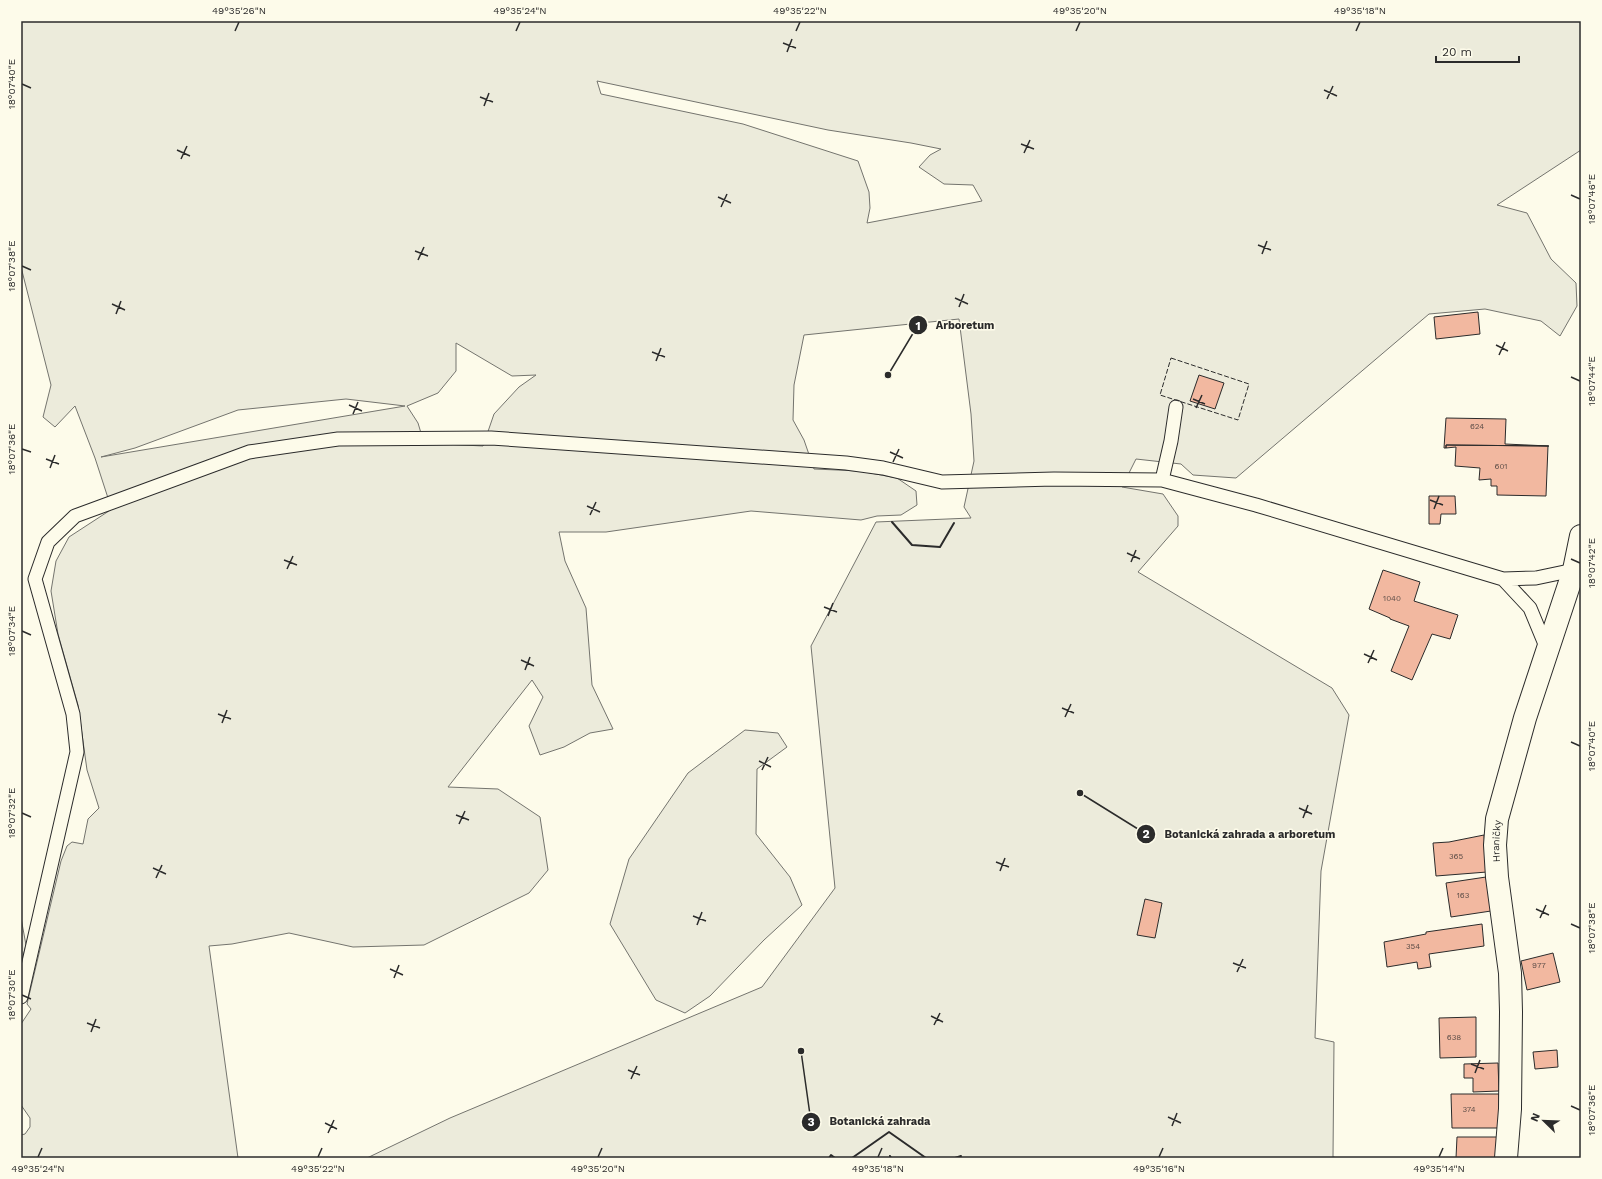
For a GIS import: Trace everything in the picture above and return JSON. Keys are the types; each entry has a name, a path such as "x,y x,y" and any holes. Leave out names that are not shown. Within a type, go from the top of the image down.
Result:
{"street":[{"name":"Hraničky","path":"1506,1158 1510,1109 1510,973 1497,877 1495,845 1497,819 1525,718 1574,570 1581,536"}],"lane":[{"path":"1162,480 1171,441 1176,407"},
{"path":"21,996 77,752 73,714 35,579 48,542 75,516 249,452 338,439 491,438 846,462 883,468 942,482 1054,479 1162,480 1256,505 1502,579 1536,578 1574,570"},
{"path":"1502,579 1530,608 1547,649"}],"shaded area":[{"path":"21,21 1581,21 1581,150 1497,205 1527,213 1551,259 1576,283 1577,306 1560,336 1541,321 1485,309 1429,314 1236,478 1193,475 1181,464 1136,459 1122,487 1163,494 1178,516 1178,526 1138,572 1332,688 1349,715 1321,871 1315,1038 1334,1042 1333,1157 1338,1158 367,1158 450,1118 762,987 835,888 811,646 876,522 971,518 964,507 974,461 971,414 959,319 804,335 794,385 793,420 804,440 814,469 860,471 897,478 916,491 917,505 901,515 877,516 861,520 751,511 606,532 559,532 565,561 586,608 592,685 613,729 590,733 564,747 540,755 529,726 543,697 532,680 448,787 498,789 540,817 548,870 529,893 424,945 353,947 289,933 232,944 209,946 238,1158 21,1158 21,1135 25,1134 30,1127 30,1118 21,1105 21,1024 31,1009 27,1004 61,861 67,846 72,842 83,844 88,819 99,808 87,770 78,705 58,634 51,591 56,561 69,537 112,509 249,456 339,443 424,443 483,446 494,414 519,387 536,375 512,376 456,343 456,371 438,393 407,406 418,423 421,433 248,448 108,498 95,458 75,406 55,427 43,417 51,385 21,267","holes":["597,81 828,130 941,149 930,155 919,167 944,184 973,185 982,201 867,223 870,208 869,192 858,161 743,124 601,94","346,399 405,406 101,457 135,448 238,410"]},
{"path":"745,730 778,733 787,747 757,769 756,834 790,877 802,905 764,940 710,996 685,1013 656,1000 610,924 629,859 688,773"},
{"path":"21,918 26,945 21,964"}],"building":[{"path":"1478,312 1480,334 1436,339 1434,317"},
{"path":"1199,375 1224,383 1215,409 1190,401"},
{"path":"1446,418 1506,419 1505,444 1549,446 1446,445 1446,448 1444,448"},
{"path":"1446,445 1548,446 1546,496 1497,495 1497,486 1491,486 1491,479 1479,480 1480,468 1455,466 1456,447 1446,448"},
{"path":"1429,496 1455,496 1456,514 1441,514 1440,524 1429,524"},
{"path":"1383,570 1420,582 1414,601 1458,615 1450,639 1432,634 1412,680 1391,671 1409,626 1369,609"},
{"path":"1484,835 1487,872 1436,876 1433,843 1449,842"},
{"path":"1486,877 1491,911 1451,917 1446,883"},
{"path":"1145,899 1162,903 1155,938 1137,935"},
{"path":"1482,924 1484,946 1429,954 1431,967 1418,969 1417,962 1387,967 1384,942 1426,934 1426,932"},
{"path":"1553,953 1560,982 1527,990 1521,961"},
{"path":"1476,1017 1476,1057 1440,1058 1439,1018"},
{"path":"1557,1050 1558,1067 1535,1069 1533,1052"},
{"path":"1498,1063 1499,1091 1473,1092 1473,1078 1464,1078 1464,1064"},
{"path":"1451,1094 1499,1094 1499,1128 1452,1128"},
{"path":"1457,1137 1500,1137 1499,1158 1456,1158"}],"fence":[{"path":"1171,358 1249,384 1238,420 1160,395 1171,358"}],"wall":[{"path":"892,522 912,545 940,547 954,523"},
{"path":"852,1158 889,1132 926,1158"},
{"path":"829,1158 831,1155 835,1158"},
{"path":"955,1158 961,1156"}],"place":[{"name":"Arboretum","path":"888,375"},
{"name":"Botanická zahrada a arboretum","path":"1080,793"},
{"name":"Botanická zahrada","path":"801,1051"}]}
